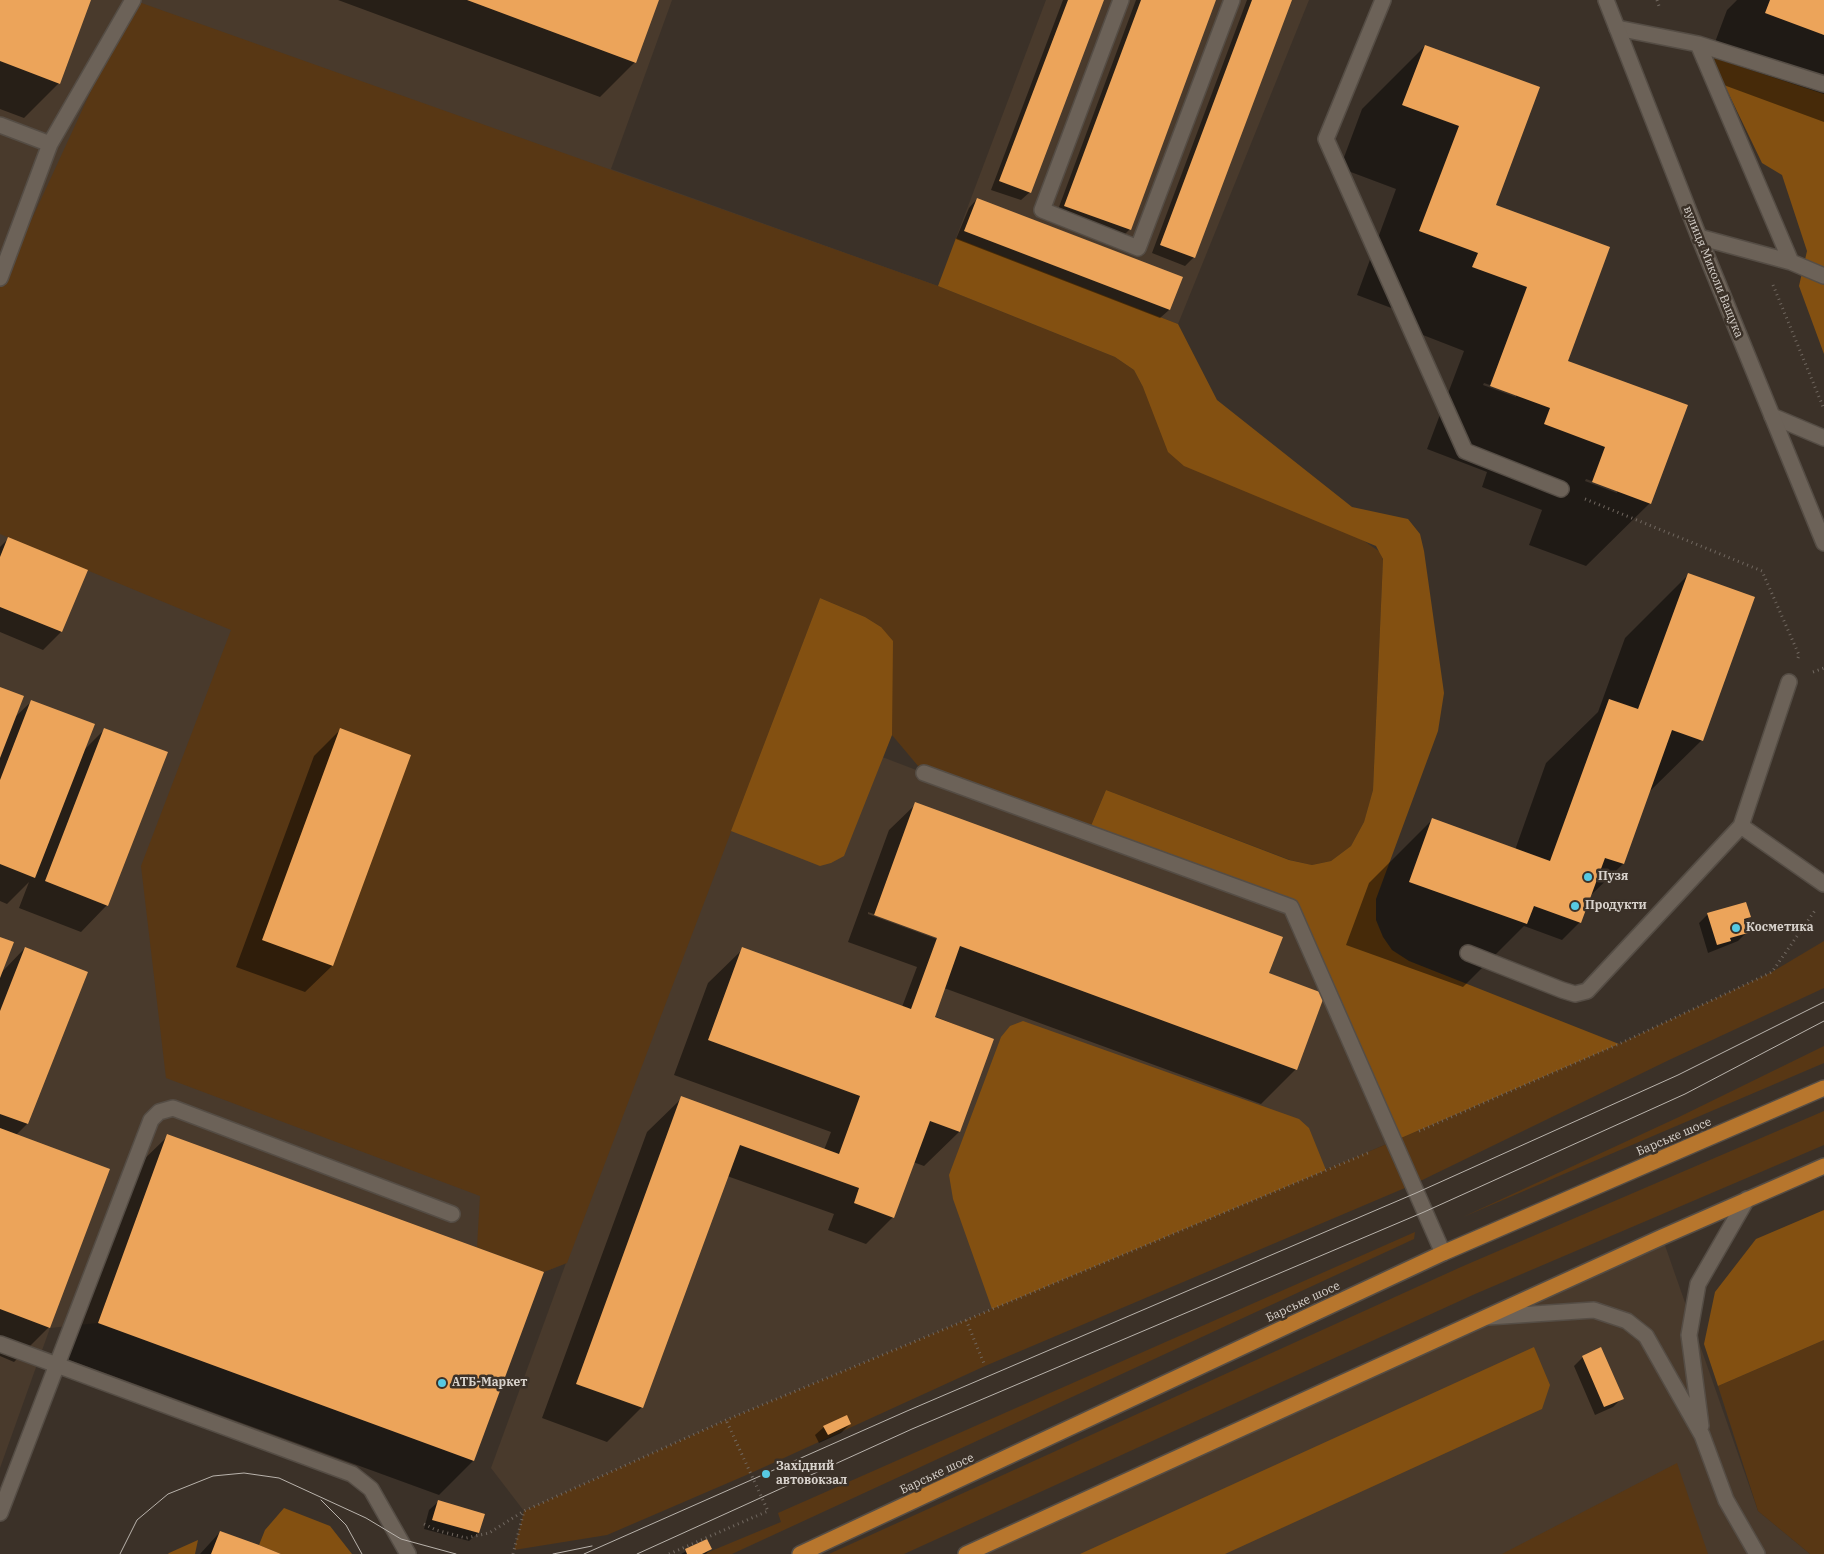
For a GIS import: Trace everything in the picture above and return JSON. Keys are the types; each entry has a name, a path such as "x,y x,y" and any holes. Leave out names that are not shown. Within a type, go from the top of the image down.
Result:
{"highway":[{"name":"Барське шосе","path":"800,1554 1443,1253 1824,1088"},
{"path":"966,1554 1486,1317 1824,1166"}],"street":[{"path":"0,278 50,144 133,0"},
{"path":"1121,0 1042,210 1138,248 1232,0"},
{"path":"1383,0 1326,139 1465,450 1561,489"},
{"name":"вулиця Миколи Ващука","path":"1606,0 1698,237 1824,543"},
{"path":"1617,28 1698,44 1824,84"},
{"path":"1698,44 1791,262"},
{"path":"0,125 50,144"},
{"path":"1698,237 1791,262 1824,276"},
{"path":"1772,416 1824,438"},
{"path":"1468,953 1562,990 1575,994 1587,991 1741,826 1790,682"},
{"path":"924,773 1291,907 1443,1253"},
{"path":"1741,826 1824,884"},
{"path":"0,1513 152,1120 160,1112 173,1108 452,1214"},
{"path":"1702,1435 1689,1335 1698,1284 1747,1199"},
{"path":"1486,1317 1594,1310 1627,1321 1646,1336 1702,1435 1726,1500 1757,1554"},
{"path":"0,1344 352,1474 371,1489 408,1554"},
{"path":"1746,1534 1770,1554"}],"path":[{"path":"1561,489 1762,571 1799,655 1790,682"},
{"path":"418,1520 436,1530 452,1535 478,1537 489,1533 524,1511 726,1420 1394,1141 1619,1044 1772,972 1819,905"},
{"path":"966,1320 985,1366"},
{"path":"669,1554 768,1510 726,1420"},
{"path":"513,1554 524,1511"}],"shaded area":[{"path":"0,0 672,0 611,169 938,286 775,716 924,773 1291,907 1394,1141 726,1420 524,1511 491,1468 566,1263 544,1272 167,1134 98,1323 50,1328 0,1468"},
{"path":"133,0 938,286 1115,357 1134,370 1143,387 1380,552 1383,560 1373,790 1364,822 1351,846 1331,861 1312,865 1290,860 1106,790 1088,833 924,773 892,735 881,627 865,617 820,598 567,1263 544,1272 477,1247 480,1196 166,1078 141,866 231,630 0,534 0,288"},
{"path":"1046,0 1309,0 1178,324 956,238"},
{"path":"1711,57 1824,94 1824,354 1799,286 1807,251 1782,175 1762,163"},
{"path":"956,238 1178,324 1217,400 1352,507 1408,519 1420,534 1424,551 1444,693 1438,731 1376,899 1376,920 1383,937 1392,950 1409,961 1619,1044 1394,1141 1291,907 1088,833 1106,790 1289,860 1312,865 1331,861 1351,846 1364,822 1373,790 1383,559 1376,546 1184,466 1168,452 1143,387 1134,370 1115,357 938,286"},
{"path":"820,598 865,617 881,627 893,641 892,735 844,856 820,866 731,831"},
{"path":"1824,941 1824,988 1669,1060 1412,1185 985,1366 751,1473 607,1535 514,1550 524,1511 726,1420 1394,1141 1619,1044 1772,972"},
{"path":"1023,1021 1299,1119 1309,1128 1326,1170 992,1309 953,1199 949,1175 1001,1037 1010,1026"},
{"path":"1824,1046 1824,1063 1463,1217 1679,1117"},
{"path":"1824,1111 1824,1145 1475,1294 904,1554 829,1554 1461,1267"},
{"path":"1824,1210 1824,1340 1718,1386 1704,1344 1715,1292 1756,1239"},
{"path":"1415,1232 1414,1239 732,1554 704,1554 781,1522 778,1513"},
{"path":"1662,1237 1758,1511 1810,1554 980,1554"},
{"path":"1824,1340 1824,1554 1810,1554 1758,1511 1718,1386"},
{"path":"1534,1347 1550,1385 1542,1409 1225,1554 1080,1554"},
{"path":"1677,1463 1708,1554 1502,1554"},
{"path":"284,1508 330,1526 352,1554 281,1554 259,1545 265,1530"},
{"path":"198,1540 195,1554 168,1554 169,1553"}],"building":[{"path":"0,0 91,0 60,84 0,61"},
{"path":"467,0 659,0 636,63"},
{"path":"1068,0 1104,0 1031,193 999,181"},
{"path":"1141,0 1216,0 1131,230 1064,206"},
{"path":"1252,0 1292,0 1195,258 1160,245"},
{"path":"1770,0 1824,0 1824,35 1765,13"},
{"path":"1425,45 1540,87 1496,205 1610,247 1568,361 1688,405 1651,504 1592,482 1605,447 1544,424 1550,408 1490,386 1527,287 1472,267 1478,253 1419,231 1459,126 1402,105"},
{"path":"977,198 1183,277 1170,310 964,231"},
{"path":"8,537 88,570 62,632 0,607 0,557"},
{"path":"1688,573 1755,597 1703,741 1672,730 1624,864 1605,858 1581,923 1534,906 1527,924 1409,882 1432,818 1550,861 1609,699 1638,709"},
{"path":"0,687 24,696 0,758"},
{"path":"31,700 95,724 35,878 0,864 0,780"},
{"path":"104,728 168,752 108,906 45,881"},
{"path":"340,728 411,755 333,966 262,940"},
{"path":"915,802 1283,937 1269,973 1325,994 1297,1070 960,946 935,1017 994,1039 960,1132 930,1121 894,1218 854,1203 859,1188 740,1145 643,1408 576,1384 681,1096 839,1154 860,1096 708,1040 742,947 911,1009 937,938 874,915"},
{"path":"1746,902 1751,917 1744,919 1748,933 1730,938 1731,941 1717,945 1707,913"},
{"path":"0,937 14,942 0,978"},
{"path":"25,947 88,972 28,1124 0,1114 0,1011"},
{"path":"0,1128 110,1169 50,1328 0,1309"},
{"path":"167,1134 544,1272 474,1461 98,1323"},
{"path":"1601,1347 1624,1399 1604,1407 1582,1356"},
{"path":"847,1415 851,1424 828,1435 823,1426"},
{"path":"438,1500 485,1514 479,1533 432,1520"},
{"path":"220,1531 259,1545 281,1554 211,1554"},
{"path":"707,1539 712,1549 702,1554 687,1554 685,1549"}],"tram line":[{"path":"584,1554 907,1411 1416,1193 1678,1075 1824,1002"},
{"path":"637,1554 912,1429 1424,1212 1685,1094 1824,1021"},
{"path":"120,1554 137,1520 168,1494 213,1476 244,1473 279,1478 366,1518 401,1539 456,1554"},
{"path":"321,1500 346,1525 362,1554"},
{"path":"553,1554 592,1546"}],"place":[{"name":"Пузя","path":"1588,877"},
{"name":"Продукти","path":"1575,906"},
{"name":"Косметика","path":"1736,928"},
{"name":"АТБ-Маркет","path":"442,1383"},
{"name":"Західний автовокзал","path":"766,1474"}]}
